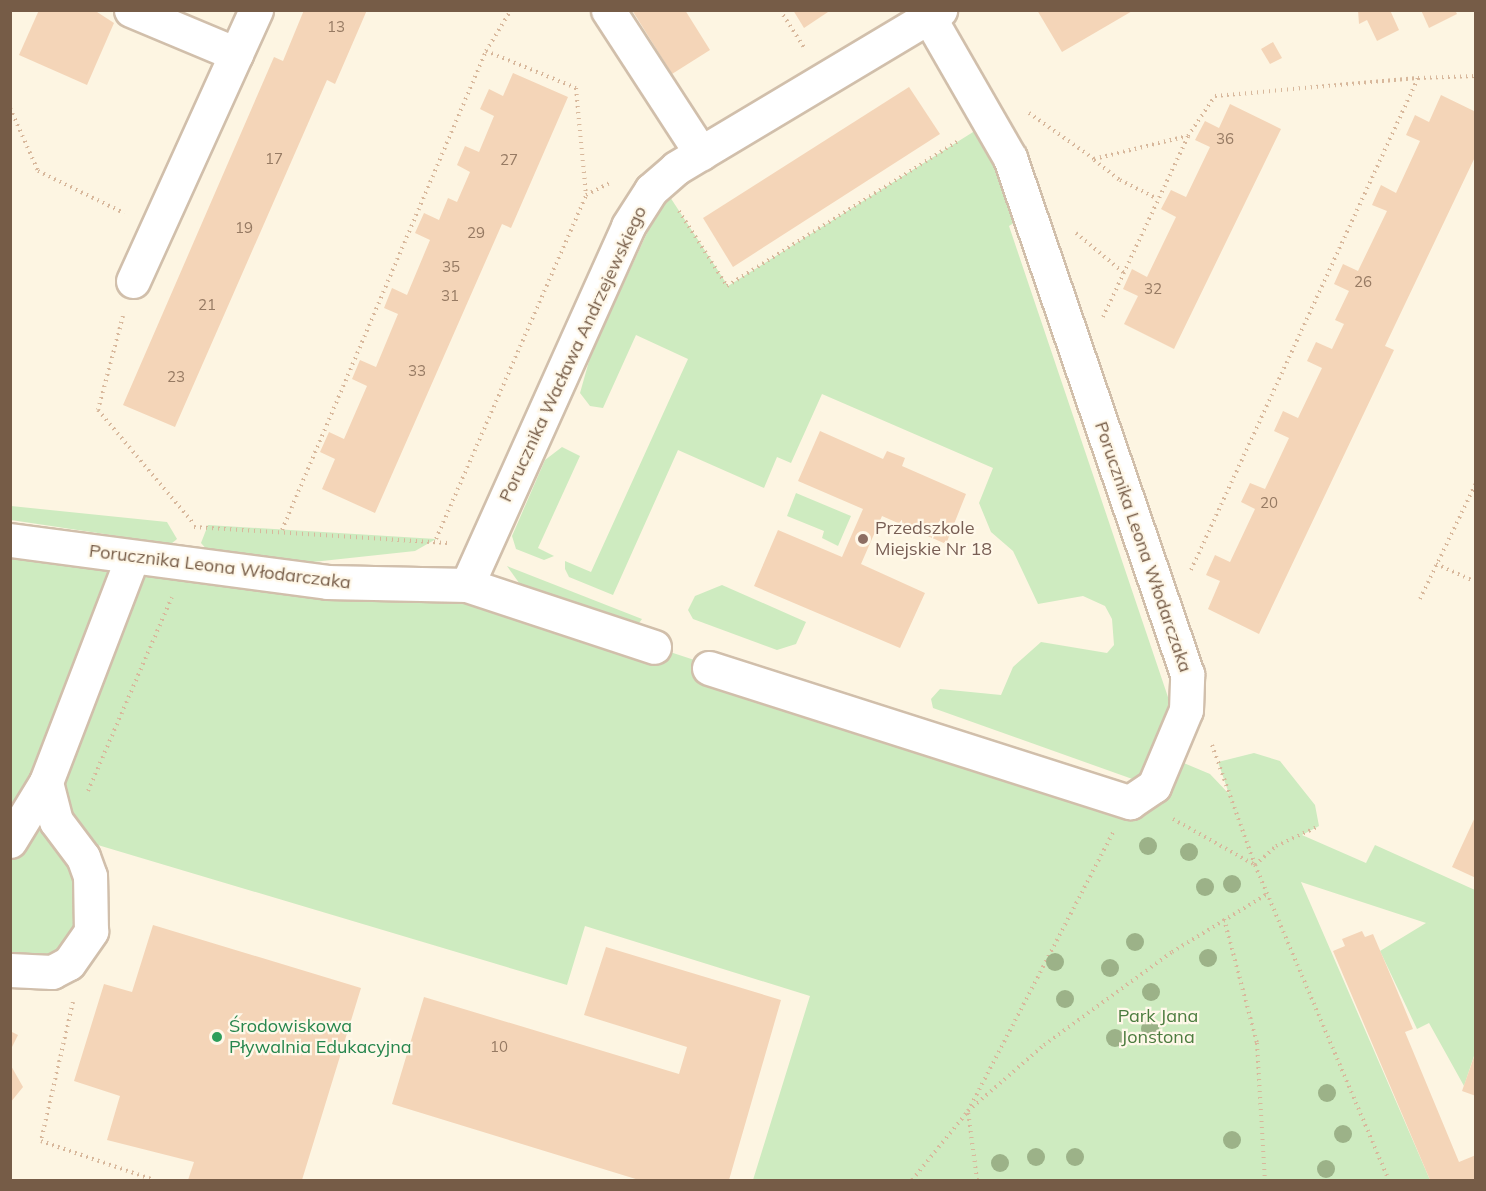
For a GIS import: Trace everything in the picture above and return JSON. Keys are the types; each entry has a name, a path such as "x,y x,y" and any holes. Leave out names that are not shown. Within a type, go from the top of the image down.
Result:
{"street":[{"path":"131,10 236,54"},
{"path":"133,281 256,10"},
{"path":"608,10 701,153"},
{"name":"Porucznika Wacława Andrzejewskiego","path":"467,585 628,226 660,182 701,153 825,80 931,12"},
{"name":"Porucznika Leona Włodarczaka","path":"931,12 1010,158 1189,683 1186,710 1154,786 1130,802"},
{"name":"Porucznika Leona Włodarczaka","path":"10,540 132,558 327,582 467,585"},
{"path":"10,841 46,782 132,558"},
{"path":"467,585 654,647"},
{"path":"709,668 1130,802"},
{"path":"10,970 52,972 83,949 94,912 90,876 83,857 56,821 46,782"}],"path":[{"path":"282,530 486,51 511,10"},
{"path":"780,10 825,80"},
{"path":"436,539 586,195 576,88 486,51"},
{"path":"1081,365 1188,136 1215,96 1418,78 1476,76"},
{"path":"1168,620 1418,78"},
{"path":"10,108 38,171 156,228"},
{"path":"1020,108 1094,159 1120,180 1158,199"},
{"path":"1094,159 1188,136"},
{"path":"660,182 727,286 939,151"},
{"path":"586,195 615,180"},
{"path":"133,281 98,410 194,524"},
{"path":"1420,599 1476,483"},
{"path":"1436,564 1476,582"},
{"path":"89,783 186,565"},
{"path":"1189,683 1255,865 1389,1180"},
{"path":"977,1180 968,1111 1130,802 1193,826 1255,865"},
{"path":"1255,865 1276,846 1319,826"},
{"path":"912,1180 968,1111 1044,1045 1224,919 1267,894"},
{"path":"1224,919 1257,1043 1265,1180"},
{"path":"83,949 59,1081 41,1141 154,1180"}],"green space":[{"path":"989,122 1029,214 1009,226 1171,706 1138,781 933,708 931,699 940,689 1001,695 1013,667 1041,642 1107,653 1114,645 1112,619 1105,606 1083,596 1038,604 1013,551 991,532 979,503 993,468 822,394 791,463 777,457 764,488 678,450 613,595 569,577 565,569 565,561 591,572 688,359 636,335 603,408 590,406 580,393 591,354 660,205 670,197 728,286"},
{"path":"562,447 580,456 538,548 554,556 544,560 516,549 512,536 545,460"},
{"path":"796,493 851,516 838,546 822,538 824,531 787,516"},
{"path":"11,506 167,522 177,539 171,544 11,520"},
{"path":"208,525 436,539 415,551 294,564 209,552 201,543"},
{"name":"Park Jana Jonstona","path":"10,540 467,585 1119,800 1179,761 1210,774 1229,794 1218,762 1254,753 1280,761 1315,805 1319,826 1302,835 1366,863 1375,845 1475,890 1475,1053 1464,1086 1429,1023 1417,1029 1380,951 1426,923 1301,882 1430,1180 753,1180 810,996 585,926 567,985 71,837 83,949 10,970"},
{"path":"507,566 642,619 636,627 527,594"},
{"path":"722,585 806,622 796,644 777,650 693,619 688,610 695,596"}],"building":[{"path":"39,10 94,10 114,23 87,85 19,55"},
{"path":"304,10 367,10 335,84 327,80 175,427 123,405 274,57 283,61"},
{"path":"632,10 685,10 710,50 672,74"},
{"path":"793,10 831,10 804,28"},
{"path":"1037,10 1134,10 1062,52"},
{"path":"1358,10 1390,10 1399,30 1377,41 1367,20 1359,24"},
{"path":"1421,10 1455,10 1457,14 1429,28"},
{"path":"1273,42 1282,58 1270,64 1261,49"},
{"path":"513,73 568,97 511,228 502,224 375,513 322,489 335,459 320,452 329,432 344,439 367,386 352,379 360,360 376,367 398,314 384,308 392,288 407,295 430,240 415,233 424,213 439,220 448,198 457,202 470,172 457,165 465,146 479,152 494,116 480,109 489,89 503,96"},
{"path":"909,87 940,134 733,267 703,218"},
{"path":"1441,95 1476,112 1476,155 1385,346 1394,350 1259,634 1208,609 1220,581 1206,575 1215,555 1230,562 1255,509 1241,502 1250,483 1265,489 1289,438 1274,431 1283,411 1298,418 1322,368 1307,361 1316,342 1332,349 1344,324 1335,320 1349,291 1334,284 1343,264 1358,271 1387,211 1372,205 1381,185 1396,193 1420,141 1406,135 1415,115 1429,122"},
{"path":"1230,104 1281,129 1174,349 1124,324 1138,296 1123,289 1132,269 1147,277 1176,217 1161,209 1171,190 1186,197 1210,147 1195,140 1205,121 1219,128"},
{"path":"820,431 883,459 887,451 905,458 902,466 966,494 946,544 882,516 861,564 925,593 900,648 754,586 778,530 842,557 863,509 798,481"},
{"path":"1476,815 1476,878 1452,867"},
{"name":"Środowiskowa Pływalnia Edukacyjna","path":"153,925 361,988 302,1180 188,1180 194,1162 107,1140 120,1096 74,1081 104,984 132,992"},
{"path":"1362,931 1365,937 1373,934 1396,988 1413,1029 1405,1032 1459,1162 1476,1155 1476,1180 1430,1180 1333,951 1345,946 1342,939"},
{"path":"606,947 781,1000 729,1180 639,1180 392,1104 424,997 679,1074 687,1047 584,1015"},
{"path":"10,1031 18,1035 10,1051"},
{"path":"1476,1054 1476,1096 1462,1091"},
{"path":"10,1064 23,1087 10,1103"}],"place":[{"name":"Przedszkole Miejskie Nr 18","path":"863,539"},
{"name":"Środowiskowa Pływalnia Edukacyjna","path":"217,1037"}]}
